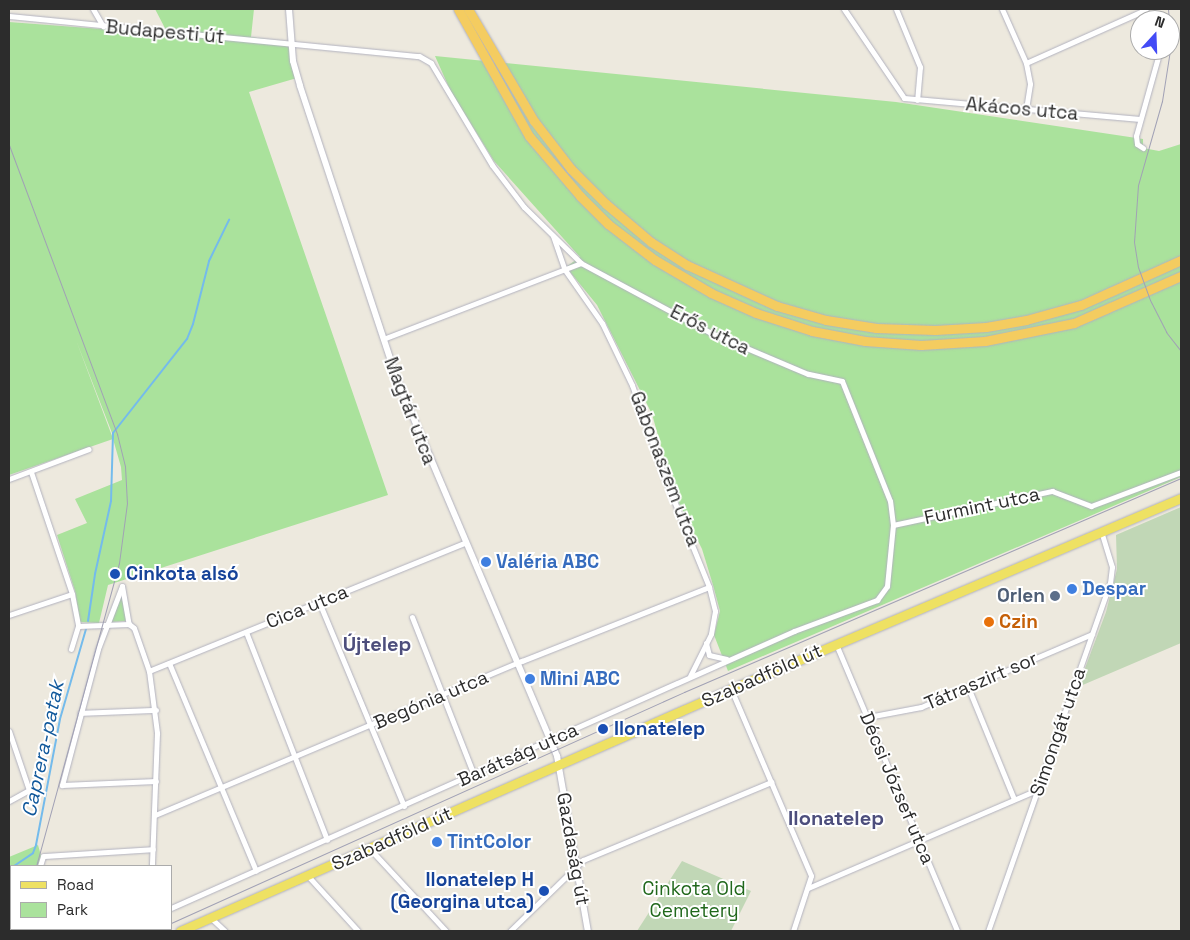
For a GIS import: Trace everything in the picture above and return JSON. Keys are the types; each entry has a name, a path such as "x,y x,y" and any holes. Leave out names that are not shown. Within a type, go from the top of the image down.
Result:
{"highway":[{"path":"458,9 525,129 580,196 608,224 655,260 711,293 756,313 812,331 865,341 921,344 985,341 1074,323 1181,276"},
{"path":"468,9 534,121 571,169 606,204 651,242 687,265 777,306 826,320 876,328 935,330 986,327 1026,320 1081,305 1181,260"}],"main road":[{"name":"Szabadföld út","path":"180,931 836,644 1181,498"}],"street":[{"path":"93,9 102,26"},
{"name":"Magtár utca","path":"289,9 291,44 302,93 383,339 410,414 559,766"},
{"name":"Akácos utca","path":"844,9 904,98 1140,119"},
{"path":"896,9 920,67 917,100"},
{"path":"1002,9 1026,63 1030,84 1026,110"},
{"path":"1026,63 1145,9"},
{"name":"Budapesti út","path":"9,16 408,54 427,59 492,165 524,207 553,235"},
{"path":"1143,148 1135,140 1157,60"},
{"path":"383,339 581,263 553,235"},
{"name":"Gabonaszem utca","path":"553,235 565,270 602,323 632,385 664,476 709,586 715,610 706,643 688,679"},
{"name":"Erős utca","path":"581,263 711,333 808,374 842,381 890,501 894,525 888,586"},
{"path":"9,479 89,449"},
{"path":"31,472 72,594 78,626 71,649"},
{"name":"Furmint utca","path":"894,525 1052,491 1092,506 1181,472"},
{"name":"Simongát utca","path":"988,931 1110,583 1112,567 1102,532"},
{"name":"Cica utca","path":"149,671 464,543"},
{"path":"152,865 156,780 156,710 149,671 134,628 129,624 122,586 107,626 80,713 62,785 156,780"},
{"name":"Begónia utca","path":"155,815 516,664 709,586"},
{"name":"Barátság utca","path":"172,908 256,872 732,659 877,600 888,586"},
{"path":"9,615 72,594"},
{"path":"319,602 404,806"},
{"path":"412,616 474,775"},
{"path":"78,626 129,624"},
{"path":"246,632 327,840"},
{"name":"Tátraszirt sor","path":"868,717 921,707 1092,634"},
{"path":"706,643 709,655 714,659 732,659"},
{"name":"Décsi József utca","path":"836,644 957,931"},
{"path":"169,664 223,787 256,872"},
{"path":"968,687 1014,799"},
{"path":"731,690 811,876 793,931"},
{"path":"80,713 156,710"},
{"path":"9,731 11,745 29,790 27,794 9,801"},
{"name":"Gazdaság út","path":"559,766 588,931"},
{"path":"510,931 576,865 771,782"},
{"path":"808,888 1037,790"},
{"path":"40,865 43,856 154,849"},
{"path":"370,849 446,931"},
{"path":"308,876 358,931"},
{"path":"210,918 225,931"}],"green space":[{"path":"155,9 254,9 251,37 287,42 297,78 249,92 388,495 108,585 99,623 80,622 75,591 57,535 87,523 75,499 122,480 121,467 113,439 9,475 9,22 168,34","holes":["76,340 113,436 112,436"]},
{"path":"435,56 896,102 1143,139 1143,148 1159,151 1181,144 1181,477 728,671 714,635 720,611 702,549 674,493 652,414 597,305 566,267 580,257 494,161 451,92"},
{"path":"1181,507 1181,643 1078,687 1106,612 1117,569 1116,535"},
{"path":"121,595 129,618 125,621 110,622"},
{"path":"38,845 44,865 10,865 10,930 63,931 9,931 9,857"},
{"name":"Cinkota Old Cemetery","path":"682,861 751,891 731,931 637,931"}],"waterway":[{"name":"Caprera-patak","path":"88,621 95,574 111,501 113,433 187,339 193,324 209,261 229,220"},
{"name":"Caprera-patak","path":"15,865 33,853 36,845 60,719 86,629"}],"tram line":[{"path":"1168,60 1162,101 1138,185 1134,242 1138,267 1150,300 1166,332 1181,351"},
{"path":"9,145 117,434 125,466 127,503 119,563 36,865"},
{"path":"172,923 684,692 1181,478"}],"place":[{"name":"Valéria ABC","path":"486,562"},
{"name":"Cinkota alsó","path":"115,574"},
{"name":"Despar","path":"1072,589"},
{"name":"Orlen","path":"1055,596"},
{"name":"Czin","path":"989,622"},
{"name":"Mini ABC","path":"530,679"},
{"name":"Ilonatelep","path":"603,729"},
{"name":"TintColor","path":"437,842"},
{"name":"Ilonatelep H (Georgina utca)","path":"544,891"}],"district":[{"name":"Újtelep","path":"377,644"},
{"name":"Ilonatelep","path":"836,818"}]}
